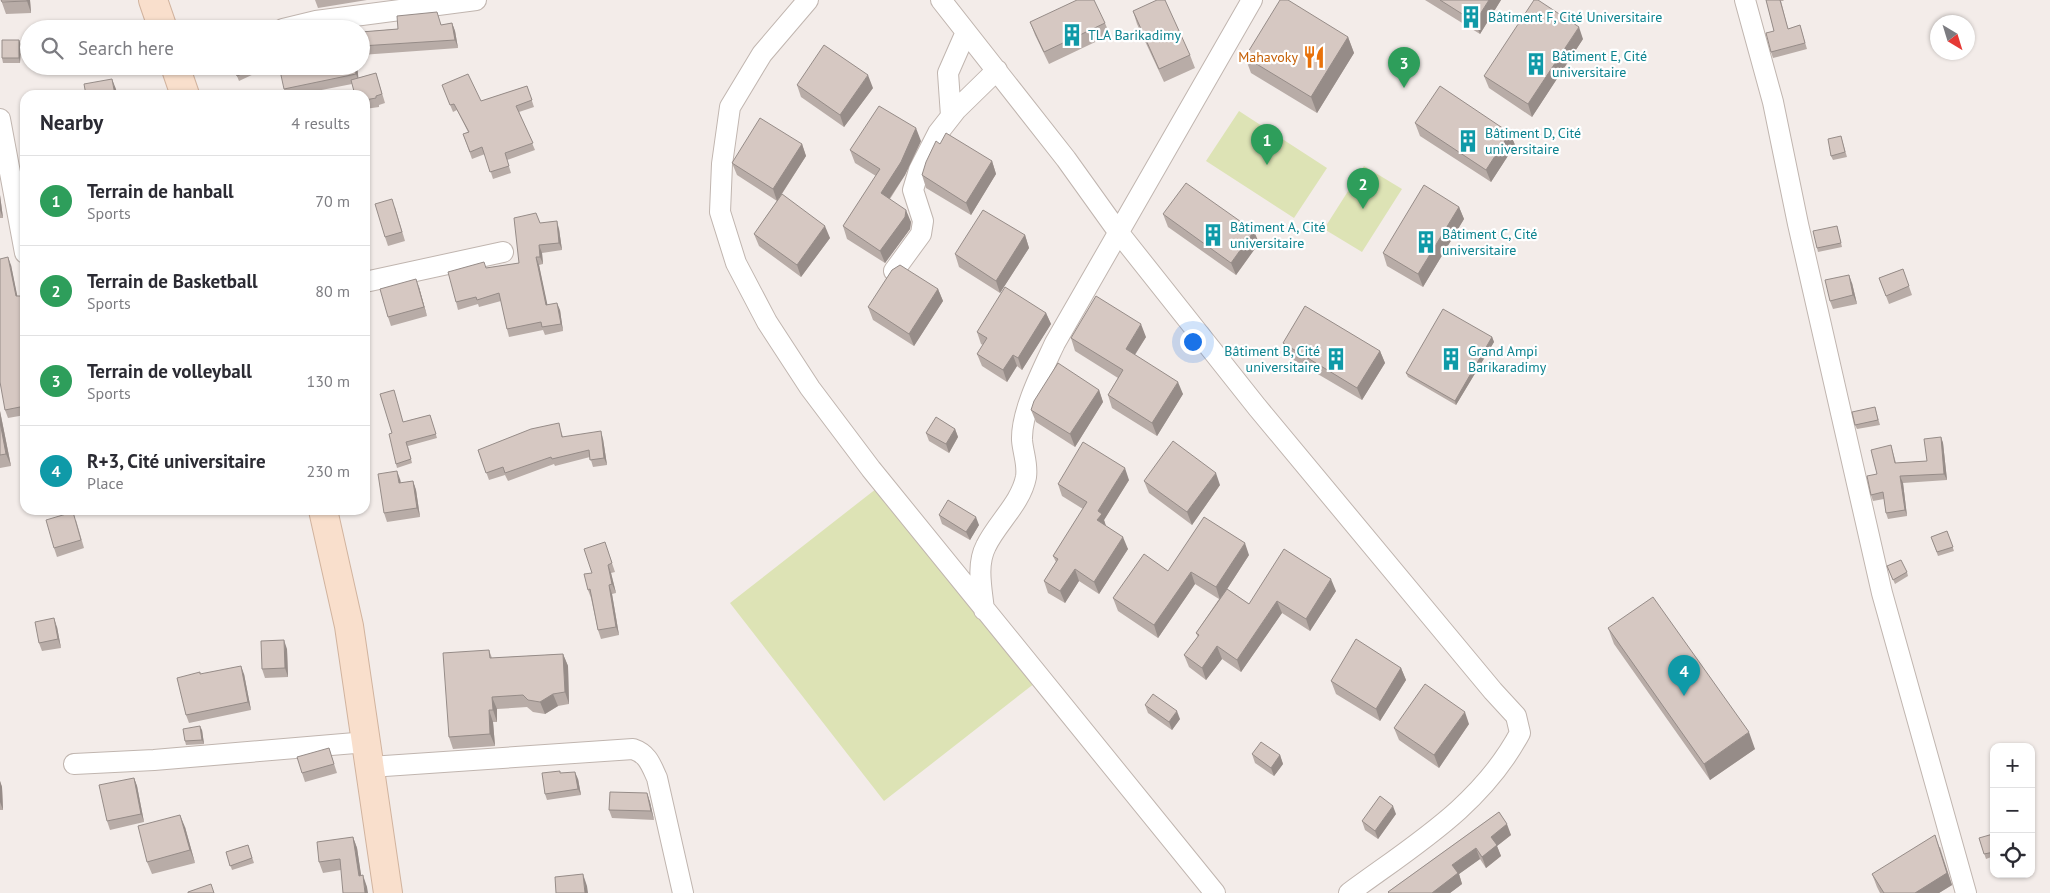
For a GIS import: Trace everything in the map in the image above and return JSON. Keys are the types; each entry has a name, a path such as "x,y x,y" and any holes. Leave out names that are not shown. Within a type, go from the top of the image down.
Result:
{"street":[{"path":"154,0 160,20"},
{"path":"324,20 476,0"},
{"path":"808,0 762,54 730,107 722,164 720,212 736,264 767,322 810,388 984,610 1214,893"},
{"path":"940,0 997,70 1066,159 1119,233 1257,407 1493,691 1516,716 1520,733 1509,753 1487,783 1453,817 1349,893"},
{"path":"984,610 980,573 985,548 1017,498 1026,479 1027,464 1022,439 1024,420 1037,381 1055,343 1252,0"},
{"path":"1745,0 1773,102 1798,224 1882,593 1966,893"},
{"path":"951,116 948,73 966,32"},
{"path":"894,272 920,234 923,221 913,190 919,170 938,133 951,116 997,70"},
{"path":"178,75 183,90"},
{"path":"0,120 20,226"},
{"path":"370,281 503,252"},
{"path":"324,515 349,626 388,893"},
{"path":"74,764 368,754 633,749 641,752 650,761 657,778 683,893"}],"green space":[{"path":"1239,111 1327,168 1294,218 1206,161"},
{"path":"1364,166 1402,189 1362,252 1324,229"},
{"path":"881,485 1035,683 884,801 730,603"}],"building":[{"path":"1,0 27,0 27,1 2,2"},
{"path":"1077,0 1094,0 1105,23 1044,52 1030,22"},
{"path":"1157,0 1165,0 1190,55 1159,69 1133,11"},
{"path":"1280,0 1288,0 1348,37 1311,97 1245,57"},
{"path":"1440,0 1489,0 1475,22"},
{"name":"Bâtiment E, Cité universitaire","path":"1534,0 1538,0 1579,27 1528,104 1484,76"},
{"path":"1766,0 1780,0 1788,29 1800,25 1805,43 1771,52 1766,33 1774,31"},
{"path":"437,12 441,25 452,23 455,40 370,45 370,31 398,29 397,16"},
{"path":"2,40 19,40 19,58 2,58"},
{"path":"824,45 868,75 840,115 797,85"},
{"path":"376,73 382,94 370,99 370,90 354,90 351,80"},
{"path":"468,74 481,101 527,86 532,100 516,106 533,143 505,153 509,166 490,172 482,147 470,152 463,134 469,132 454,104 450,105 442,85"},
{"path":"281,75 351,75 284,89"},
{"path":"112,79 114,90 85,90 84,84"},
{"name":"Bâtiment D, Cité universitaire","path":"1440,86 1510,133 1486,170 1415,123"},
{"path":"879,106 916,128 901,162 881,193 906,210 905,217 880,251 843,226 880,169 850,150"},
{"path":"760,118 802,144 773,189 732,163"},
{"path":"946,133 992,161 966,203 922,175 936,141 940,144"},
{"path":"1841,136 1845,152 1831,156 1828,139"},
{"name":"Bâtiment A, Cité universitaire","path":"1186,183 1254,231 1231,263 1163,214"},
{"name":"Bâtiment C, Cité universitaire","path":"1424,185 1459,207 1418,274 1383,253"},
{"path":"782,194 825,226 797,265 754,234"},
{"path":"392,199 402,232 385,237 375,204"},
{"path":"983,210 1025,235 996,281 955,254"},
{"path":"536,213 540,223 557,221 559,243 539,245 540,257 536,257 546,305 557,303 561,324 542,327 541,322 507,329 499,293 477,300 476,297 456,302 448,272 484,262 486,268 519,263 514,218"},
{"path":"1837,226 1841,243 1817,248 1813,231"},
{"path":"8,257 16,296 20,296 20,407 5,410 0,382 0,259"},
{"path":"900,265 938,289 909,334 868,307 892,270"},
{"path":"1903,269 1909,286 1886,296 1879,278"},
{"path":"1849,275 1853,295 1830,301 1825,280"},
{"path":"416,279 424,307 388,317 380,289"},
{"path":"1005,287 1046,313 1018,358 1013,355 1003,370 977,354 987,338 977,332"},
{"path":"1096,296 1141,324 1126,349 1178,382 1152,423 1108,395 1123,370 1071,338"},
{"name":"Bâtiment B, Cité universitaire","path":"1305,306 1380,351 1357,388 1283,343"},
{"name":"Grand Ampi Barikaradimy","path":"1443,309 1492,337 1455,401 1406,373"},
{"path":"1058,363 1099,390 1070,434 1031,410 1034,401"},
{"path":"394,390 403,422 430,415 436,434 406,442 411,459 396,464 389,434 392,433 380,394"},
{"path":"1875,407 1878,420 1855,425 1852,412"},
{"path":"936,417 955,429 946,444 926,433"},
{"path":"0,422 6,454 0,455"},
{"path":"559,423 562,437 601,431 604,458 590,460 589,450 552,459 551,457 505,473 503,467 486,473 478,450 531,429"},
{"path":"1941,437 1944,474 1900,476 1905,510 1886,513 1883,492 1871,495 1867,476 1877,474 1871,450 1891,445 1895,463 1927,461 1924,439"},
{"path":"1173,441 1216,473 1187,512 1144,481"},
{"path":"1083,442 1125,468 1098,511 1102,514 1097,520 1123,537 1094,582 1075,569 1060,591 1044,581 1058,559 1053,556 1087,502 1058,484"},
{"path":"397,471 399,483 413,481 417,508 384,513 378,474"},
{"path":"948,500 976,517 966,532 939,515"},
{"path":"63,515 74,515 81,540 54,548 46,520"},
{"path":"1204,517 1245,543 1216,587 1191,572 1154,625 1113,598 1144,554 1168,571"},
{"path":"1947,531 1953,547 1937,552 1931,537"},
{"path":"605,542 612,563 608,565 612,584 609,585 616,627 598,630 590,589 588,590 584,574 592,573 584,549"},
{"path":"1284,549 1331,579 1306,619 1277,601 1237,660 1217,646 1202,668 1184,655 1199,635 1196,633 1227,589 1249,604"},
{"path":"1901,560 1907,572 1893,580 1887,566"},
{"path":"1653,597 1749,732 1704,764 1608,628"},
{"path":"54,618 58,639 39,643 35,622"},
{"path":"1356,639 1401,668 1376,709 1331,681"},
{"path":"284,640 285,668 262,669 261,641"},
{"path":"489,650 490,658 563,654 565,692 553,694 540,702 528,700 523,695 492,697 493,710 489,710 490,734 449,737 443,653"},
{"path":"241,666 248,702 186,715 177,678 200,672 200,674"},
{"path":"1425,684 1465,712 1434,755 1394,728"},
{"path":"1153,694 1177,711 1169,722 1145,705"},
{"path":"200,726 202,740 185,741 183,729"},
{"path":"1261,742 1280,755 1271,768 1252,754"},
{"path":"329,748 334,764 302,773 297,757"},
{"path":"560,771 560,773 575,772 578,789 545,794 542,773"},
{"path":"134,778 141,814 107,821 99,785"},
{"path":"610,792 647,793 651,811 609,810"},
{"path":"1380,796 1393,806 1375,831 1362,821"},
{"path":"1499,812 1507,824 1491,837 1497,845 1482,857 1476,848 1452,865 1458,873 1432,893 1388,892"},
{"path":"180,815 190,850 147,862 138,826"},
{"path":"1935,835 1947,873 1915,893 1884,893 1872,874"},
{"path":"1990,835 1990,853 1984,854 1979,838"},
{"path":"353,837 359,876 363,875 365,893 343,893 340,859 319,862 317,842"},
{"path":"248,845 252,858 230,866 226,852"},
{"path":"583,874 585,893 556,893 555,877"},
{"path":"211,884 214,893 188,893 188,892"}],"place":[{"name":"Bâtiment F, Cité Universitaire","path":"1471,17"},
{"name":"TLA Barikadimy","path":"1072,35"},
{"name":"Mahavoky","path":"1314,57"},
{"name":"Bâtiment E, Cité universitaire","path":"1536,64"},
{"name":"Terrain de volleyball","path":"1404,88"},
{"name":"Bâtiment D, Cité universitaire","path":"1468,141"},
{"name":"Terrain de hanball","path":"1267,165"},
{"name":"Terrain de Basketball","path":"1363,209"},
{"name":"Bâtiment A, Cité universitaire","path":"1213,235"},
{"name":"Bâtiment C, Cité universitaire","path":"1426,242"},
{"name":"Bâtiment B, Cité universitaire","path":"1336,359"},
{"name":"Grand Ampi Barikaradimy","path":"1451,359"},
{"name":"R+3, Cité universitaire","path":"1684,696"}]}
